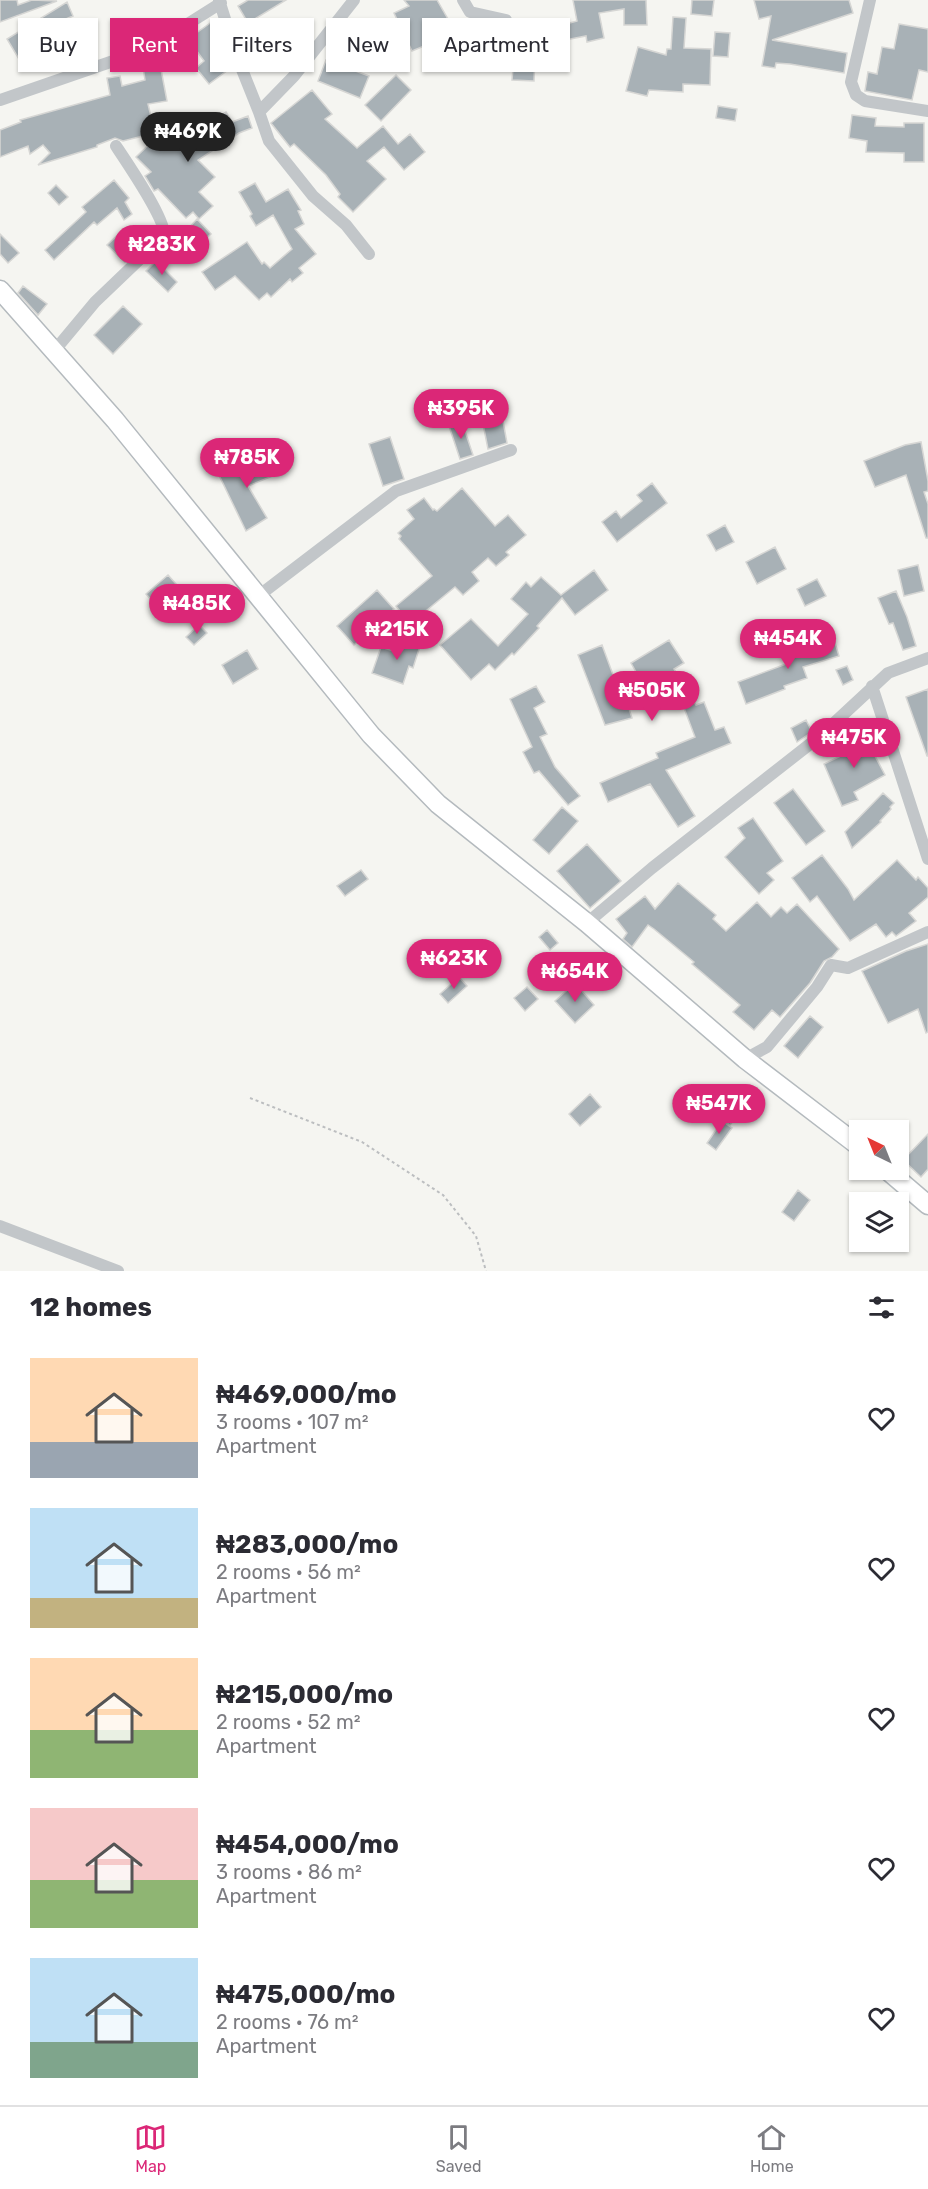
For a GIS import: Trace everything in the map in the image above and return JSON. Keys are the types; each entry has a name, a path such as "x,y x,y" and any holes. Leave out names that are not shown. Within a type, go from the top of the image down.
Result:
{"main road":[{"path":"0,290 115,420 370,735 438,804 587,923 745,1059 849,1139"},
{"path":"899,1180 928,1205"}],"street":[{"path":"259,112 294,76 354,0"},
{"path":"463,0 470,12 497,18"},
{"path":"870,0 851,82 856,95 864,101 928,111"},
{"path":"0,100 148,49 220,2 237,57 269,141 313,196 345,225 369,254"},
{"path":"55,350 95,302 164,236 163,226 139,180 116,146"},
{"path":"257,597 396,491 512,450"},
{"path":"587,923 652,868 819,737 872,686 900,667 928,657"},
{"path":"872,686 928,859"},
{"path":"745,1059 767,1047 817,987 831,965 848,968 928,932"},
{"path":"0,1226 118,1271"}],"path":[{"path":"250,1098 362,1142 443,1195 477,1236 486,1271"}],"building":[{"path":"0,0 17,0 18,5 32,0 57,1 0,22"},
{"path":"248,0 286,0 256,18 245,18 238,6"},
{"path":"404,0 437,0 447,18 422,18 422,47 412,51 410,18 396,18 394,13 409,6"},
{"path":"573,0 646,0 647,25 624,25 624,9 599,13 604,38 587,42 586,36 570,39 570,23 577,21"},
{"path":"692,0 714,0 712,16 691,14"},
{"path":"754,0 849,0 853,13 772,40 847,53 844,73 790,64 776,63 775,68 762,66 771,16 759,19"},
{"path":"67,2 73,16 68,18 41,18"},
{"path":"673,17 686,18 684,48 711,49 710,85 683,84 683,92 649,90 647,96 626,91 638,47 666,55 667,49 671,49"},
{"path":"210,23 210,72 225,72 209,84 198,70 198,66 204,61 198,53 198,32"},
{"path":"899,24 928,29 928,72 919,70 912,100 865,91 868,72 877,74 882,47 894,49"},
{"path":"18,32 18,58 7,39"},
{"path":"715,32 730,33 728,57 713,56"},
{"path":"326,60 326,72 358,72 369,76 360,98 318,81"},
{"path":"144,72 162,72 167,101 148,104 155,133 123,141 115,138 97,147 38,165 50,153 43,145 30,154 28,146 0,157 0,130 21,122 20,120 110,95 107,78 120,76 122,86 145,80"},
{"path":"513,72 534,72 534,81 512,80"},
{"path":"396,75 411,90 381,121 365,105"},
{"path":"312,90 332,114 325,119 357,148 383,126 398,144 410,134 425,152 404,170 384,147 367,161 386,179 353,212 338,197 340,194 326,175 294,144 290,147 271,123"},
{"path":"718,106 737,109 735,121 716,118"},
{"path":"226,112 232,122 248,116 252,128 239,133 198,160 215,177 199,192 213,206 199,219 193,212 186,218 158,189 154,191 145,176 151,172 136,157 164,130 177,143"},
{"path":"852,115 876,118 875,126 904,127 904,123 924,123 924,162 904,162 904,153 866,152 867,141 849,138"},
{"path":"114,180 129,198 125,202 132,214 124,220 117,208 97,225 94,222 54,260 45,250 86,212 82,207"},
{"path":"255,183 266,202 288,189 301,210 298,211 304,224 295,229 316,254 299,268 303,273 292,282 290,279 271,297 267,293 259,300 235,276 215,290 202,272 247,242 262,264 264,262 270,268 292,249 273,215 256,226 250,216 252,214 239,192"},
{"path":"56,185 68,197 59,205 48,193"},
{"path":"197,219 211,234 190,253 182,244 188,238 184,233"},
{"path":"124,229 134,238 146,229 152,237 125,262 107,245"},
{"path":"0,234 19,253 8,263 0,254"},
{"path":"156,261 177,282 168,292 146,271"},
{"path":"23,286 47,304 38,315 18,293"},
{"path":"123,306 142,324 113,354 94,335"},
{"path":"501,410 507,443 488,449 481,414"},
{"path":"462,422 473,455 460,459 449,426"},
{"path":"390,437 404,479 383,486 369,444"},
{"path":"921,442 928,481 928,491 924,492 928,504 928,538 926,538 906,475 875,487 864,461 905,445"},
{"path":"266,455 275,475 248,486 267,518 246,531 217,471 227,466 229,471"},
{"path":"652,483 667,503 617,542 602,522 616,511 621,518 642,501 637,495"},
{"path":"462,488 495,526 508,515 526,535 506,552 509,555 496,566 488,558 472,572 479,581 463,595 455,587 410,624 396,606 432,576 399,539 401,536 398,533 414,519 407,510 424,498 433,510 437,511"},
{"path":"725,525 734,542 716,551 707,535"},
{"path":"775,547 786,569 757,584 746,562"},
{"path":"918,565 924,591 904,596 898,570"},
{"path":"594,570 608,590 575,615 562,598 514,655 512,653 495,670 489,664 471,680 440,645 471,619 498,646 528,614 511,599 526,582 531,587 541,577 561,595"},
{"path":"168,575 184,593 162,612 146,594"},
{"path":"817,579 826,596 805,606 797,589"},
{"path":"377,590 394,609 354,645 337,626"},
{"path":"896,591 916,646 903,650 893,623 889,624 878,598"},
{"path":"199,625 207,633 194,645 186,637"},
{"path":"833,636 839,656 803,667 807,678 746,704 738,682 786,664 783,654"},
{"path":"406,637 421,643 413,668 409,666 403,684 372,673 381,647 400,653"},
{"path":"669,640 684,663 674,669 696,705 704,702 715,730 724,727 731,743 666,770 695,816 678,827 650,784 608,802 600,783 658,758 656,753 695,737 681,700 665,709 650,684 625,696 632,718 605,725 578,655 602,645 615,680 636,672 631,663"},
{"path":"247,650 258,669 233,684 222,665"},
{"path":"847,666 853,680 843,685 836,670"},
{"path":"536,686 545,702 534,708 547,734 540,737 555,767 580,796 568,805 539,771 534,773 523,752 532,747 510,699"},
{"path":"928,689 928,756 927,756 906,697"},
{"path":"806,720 812,732 797,742 791,728"},
{"path":"862,731 885,775 854,792 858,800 842,806 824,764 847,753 841,743"},
{"path":"793,789 825,831 806,845 774,803"},
{"path":"883,793 894,803 891,809 881,822 852,848 845,832"},
{"path":"562,807 578,821 549,854 533,840"},
{"path":"753,818 783,861 767,873 774,880 759,894 725,857 745,838 738,828"},
{"path":"587,844 621,881 590,908 557,871"},
{"path":"822,855 854,900 897,860 916,880 918,877 928,888 928,897 909,913 916,921 896,936 892,932 886,937 876,924 850,941 817,896 810,902 792,878"},
{"path":"361,870 368,879 345,896 337,886"},
{"path":"678,883 716,915 713,919 726,931 757,902 771,917 781,907 787,913 797,904 839,949 832,957 824,961 810,983 780,1017 772,1010 754,1030 733,1012 740,1005 654,929 648,925 632,947 623,939 627,933 616,919 645,896 655,909"},
{"path":"547,930 558,943 550,950 539,937"},
{"path":"928,944 928,1032 926,1033 918,1009 888,1023 862,971 906,951"},
{"path":"459,977 467,986 448,1003 440,994"},
{"path":"575,983 594,1005 575,1023 555,1001"},
{"path":"527,987 538,999 525,1011 514,998"},
{"path":"810,1016 823,1027 798,1058 784,1046"},
{"path":"590,1094 601,1107 580,1126 569,1114"},
{"path":"725,1104 738,1115 730,1125 717,1115"},
{"path":"722,1121 732,1128 716,1150 707,1143"},
{"path":"928,1134 928,1169 921,1177 909,1166 909,1154"},
{"path":"798,1190 810,1200 794,1221 782,1212"}]}
